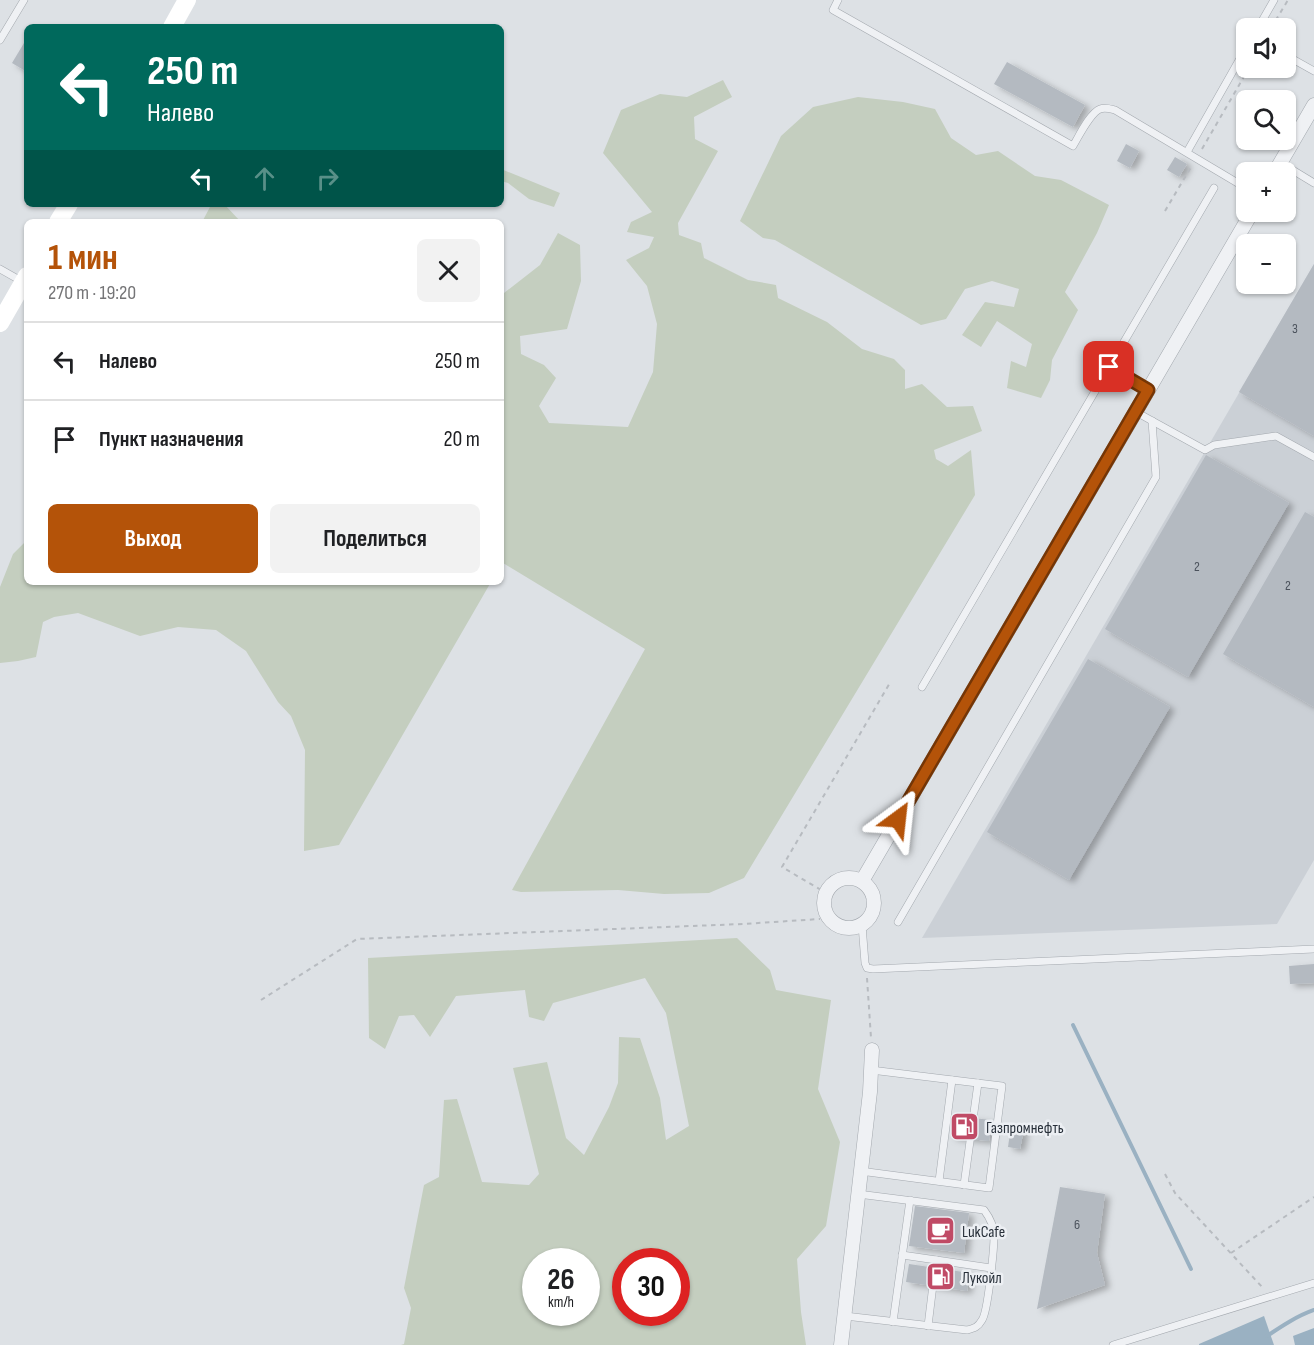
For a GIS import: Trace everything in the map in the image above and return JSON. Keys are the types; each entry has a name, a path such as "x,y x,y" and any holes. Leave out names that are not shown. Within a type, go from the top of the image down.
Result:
{"street":[{"path":"174,24 187,0"},
{"path":"1281,162 1314,105"},
{"path":"862,880 1246,222"},
{"path":"0,323 24,281"},
{"path":"852,877 862,880 870,888 874,897 874,908 870,918 862,925 852,928 841,927 832,922 826,914 824,903 826,892 841,878 852,877"},
{"path":"841,1345 870,1092 872,1050"}],"lane":[{"path":"0,40 24,0"},
{"path":"838,0 833,10 1073,146 1091,117 1099,109 1108,108 1116,110 1236,182"},
{"path":"1264,18 1274,0"},
{"path":"1296,61 1314,71"},
{"path":"1187,152 1236,66"},
{"path":"1296,176 1314,183"},
{"path":"922,687 1214,188"},
{"path":"0,269 24,279"},
{"path":"1109,367 1148,390"},
{"path":"1136,411 1205,450 1214,445 1276,436 1314,457"},
{"path":"898,922 1156,477 1152,421"},
{"path":"862,925 865,963 867,968 873,969 1314,949"},
{"path":"860,1171 989,1188 1002,1086 871,1070"},
{"path":"939,1181 952,1080"},
{"path":"964,1185 978,1083"},
{"path":"845,1316 967,1330 977,1327 984,1318 991,1268 994,1235 991,1220 984,1210 858,1194"},
{"path":"893,1322 910,1200"},
{"path":"902,1256 991,1268"},
{"path":"928,1326 936,1260"},
{"path":"1113,1345 1314,1283"}],"path":[{"path":"1277,18 1288,0"},
{"path":"1166,211 1243,78"},
{"path":"821,890 782,867 891,681"},
{"path":"261,1000 357,939 820,920"},
{"path":"867,968 872,1050"},
{"path":"1164,1174 1175,1193 1271,1296"},
{"path":"1230,1253 1314,1197"}],"shaded area":[{"path":"1314,264 1314,860 1277,924 922,938"}],"green space":[{"path":"723,80 732,97 694,117 695,139 718,151 678,223 679,235 701,243 704,258 748,280 776,285 778,298 827,322 862,349 894,359 905,370 905,389 922,384 947,407 973,406 982,431 934,450 936,459 948,466 971,450 975,495 744,878 709,893 664,894 618,890 521,892 512,890 645,649 504,564 504,293 540,265 558,233 580,245 581,281 567,329 520,336 521,354 544,365 556,378 539,406 549,423 628,427 653,372 657,324 647,286 626,260 649,248 654,237 627,232 631,222 652,212 603,153 621,110 660,94 687,97"},
{"path":"858,97 903,102 935,109 951,138 976,155 998,151 1035,176 1061,180 1109,205 1097,233 1065,292 1078,310 1052,360 1050,380 1041,398 1007,388 1011,361 1026,367 1032,344 997,321 981,347 962,335 985,302 1014,307 1019,289 992,281 965,289 946,319 921,325 775,240 763,238 740,221 781,136 813,107"},
{"path":"504,170 560,193 554,207 529,199 504,182"},
{"path":"210,207 227,207 238,219 204,219"},
{"path":"24,543 24,585 489,585 339,845 304,851 305,750 291,716 278,702 246,651 216,630 178,627 140,636 78,613 54,617 43,622 36,657 0,663 0,587 13,554"},
{"path":"737,938 770,970 776,990 831,1000 818,1089 840,1142 826,1226 797,1259 806,1345 401,1345 404,1344 411,1308 404,1288 424,1185 439,1177 444,1100 457,1099 482,1182 529,1185 539,1174 513,1068 547,1062 566,1138 584,1155 609,1107 618,1083 619,1037 640,1038 660,1098 666,1140 689,1126 666,1013 645,978 553,1003 544,1021 529,1017 525,990 456,996 430,1037 414,1015 399,1016 385,1049 369,1038 368,958"}],"water":[{"path":"1264,1316 1274,1345 1199,1345 1199,1344"},
{"path":"1314,1328 1314,1345 1295,1345 1293,1336"}],"building":[{"path":"24,43 24,70 12,63"},
{"path":"1007,62 1085,105 1073,127 994,84"},
{"path":"1126,144 1139,151 1130,168 1117,161"},
{"path":"1175,157 1187,164 1179,177 1167,170"},
{"path":"1314,264 1314,436 1239,392"},
{"path":"1206,455 1289,503 1188,677 1105,629"},
{"path":"1305,512 1314,517 1314,707 1223,654"},
{"path":"1088,659 1170,707 1069,880 987,832"},
{"path":"1314,964 1314,983 1290,984 1289,966"},
{"path":"953,1116 992,1120 989,1141 951,1137"},
{"path":"1011,1126 1024,1129 1020,1149 1008,1147"},
{"path":"1060,1187 1105,1194 1097,1253 1105,1285 1037,1309"},
{"path":"915,1206 969,1213 964,1253 909,1246"},
{"path":"909,1264 970,1273 967,1291 906,1282"}],"waterway":[{"path":"1073,1025 1191,1269"},
{"path":"1267,1336 1314,1310"}],"place":[{"name":"Газпромнефть","path":"965,1127"},
{"name":"LukCafe","path":"941,1231"},
{"name":"Лукойл","path":"941,1277"}],"route":[{"path":"898,819 1148,390 1109,367"}]}
